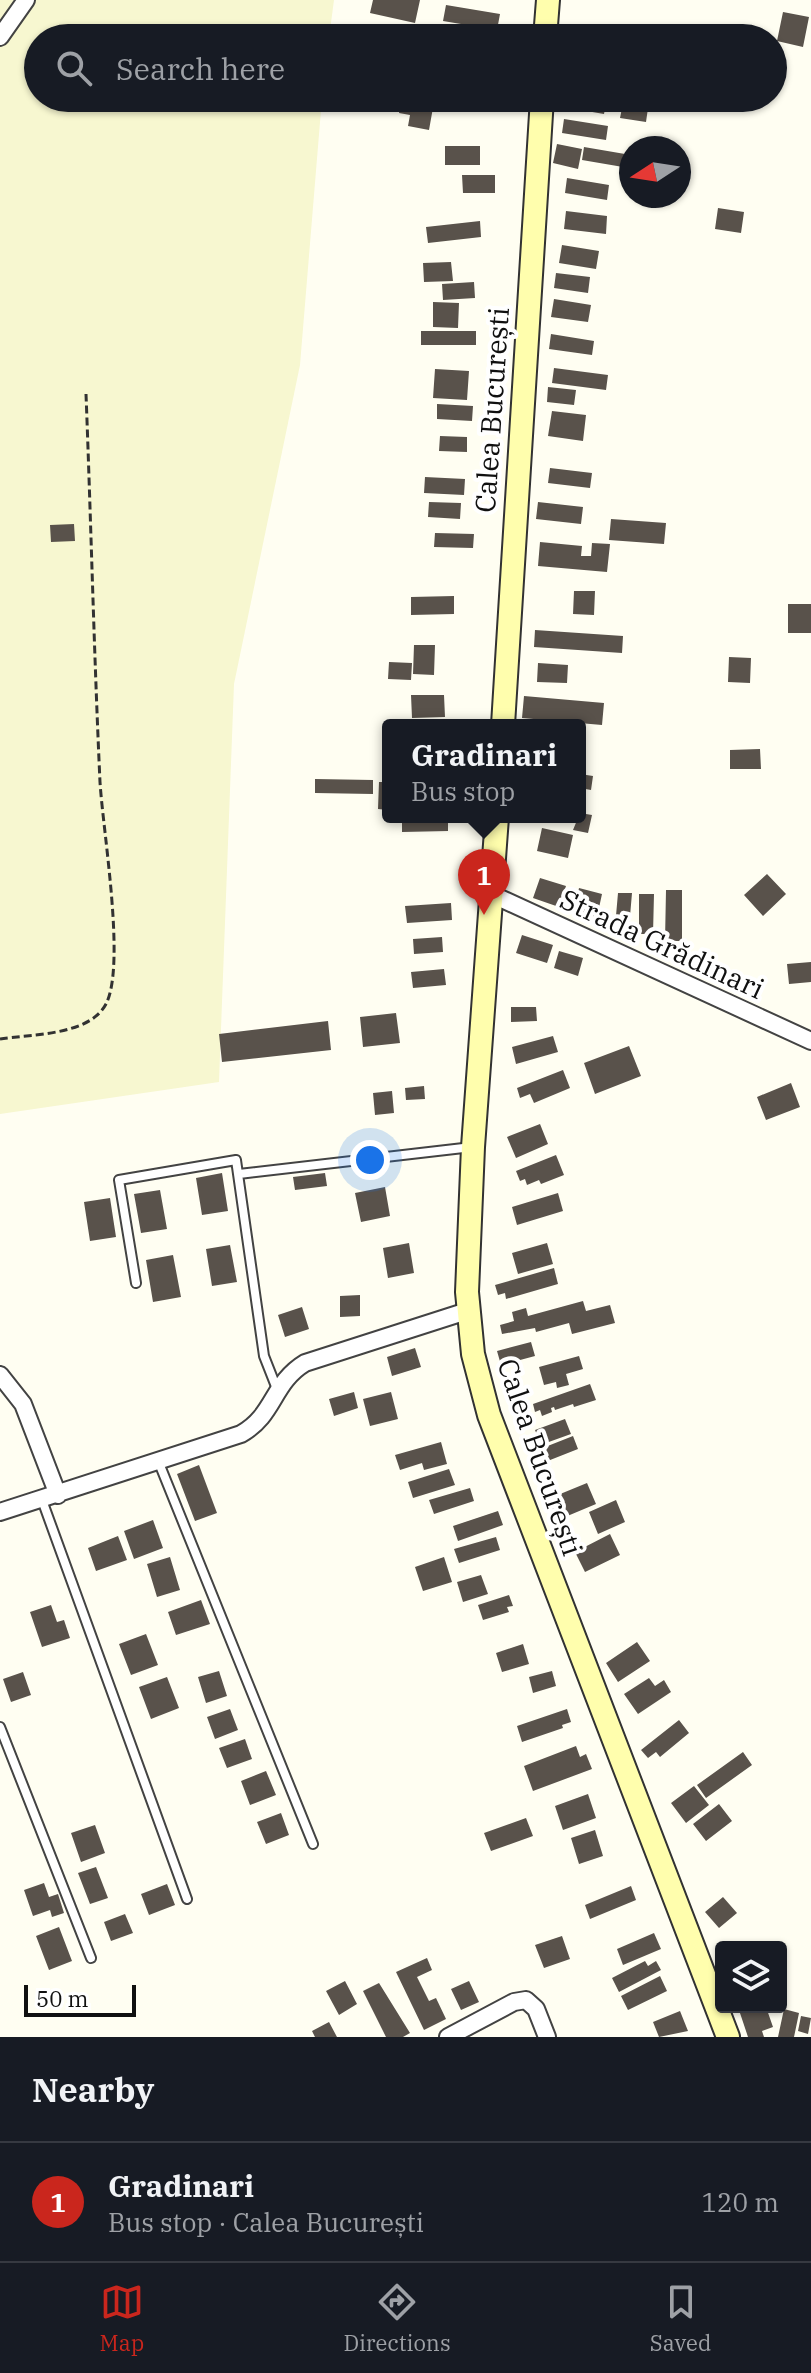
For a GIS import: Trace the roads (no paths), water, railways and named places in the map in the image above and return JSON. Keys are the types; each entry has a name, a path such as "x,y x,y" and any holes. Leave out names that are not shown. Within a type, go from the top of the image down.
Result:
{"main road":[{"path":"546,24 548,0"},
{"name":"Calea București","path":"503,719 541,112"},
{"name":"Calea București","path":"497,823 473,1147 467,1311 473,1354 489,1415 728,2037"}],"street":[{"path":"0,37 26,0"},
{"name":"Strada Grădinari","path":"491,894 811,1041"},
{"path":"0,1512 211,1446 259,1424 271,1407 277,1389 305,1363 467,1311"},
{"path":"0,1375 23,1404 50,1497"},
{"path":"448,2037 514,2002 526,2000 536,2009 547,2037"}],"lane":[{"path":"239,1174 473,1147"},
{"path":"136,1283 119,1180 236,1160 264,1356 277,1389"},
{"path":"159,1463 313,1844"},
{"path":"50,1497 187,1899"},
{"path":"0,1727 91,1958"}],"place":[{"name":"Gradinari","path":"484,915"}]}
